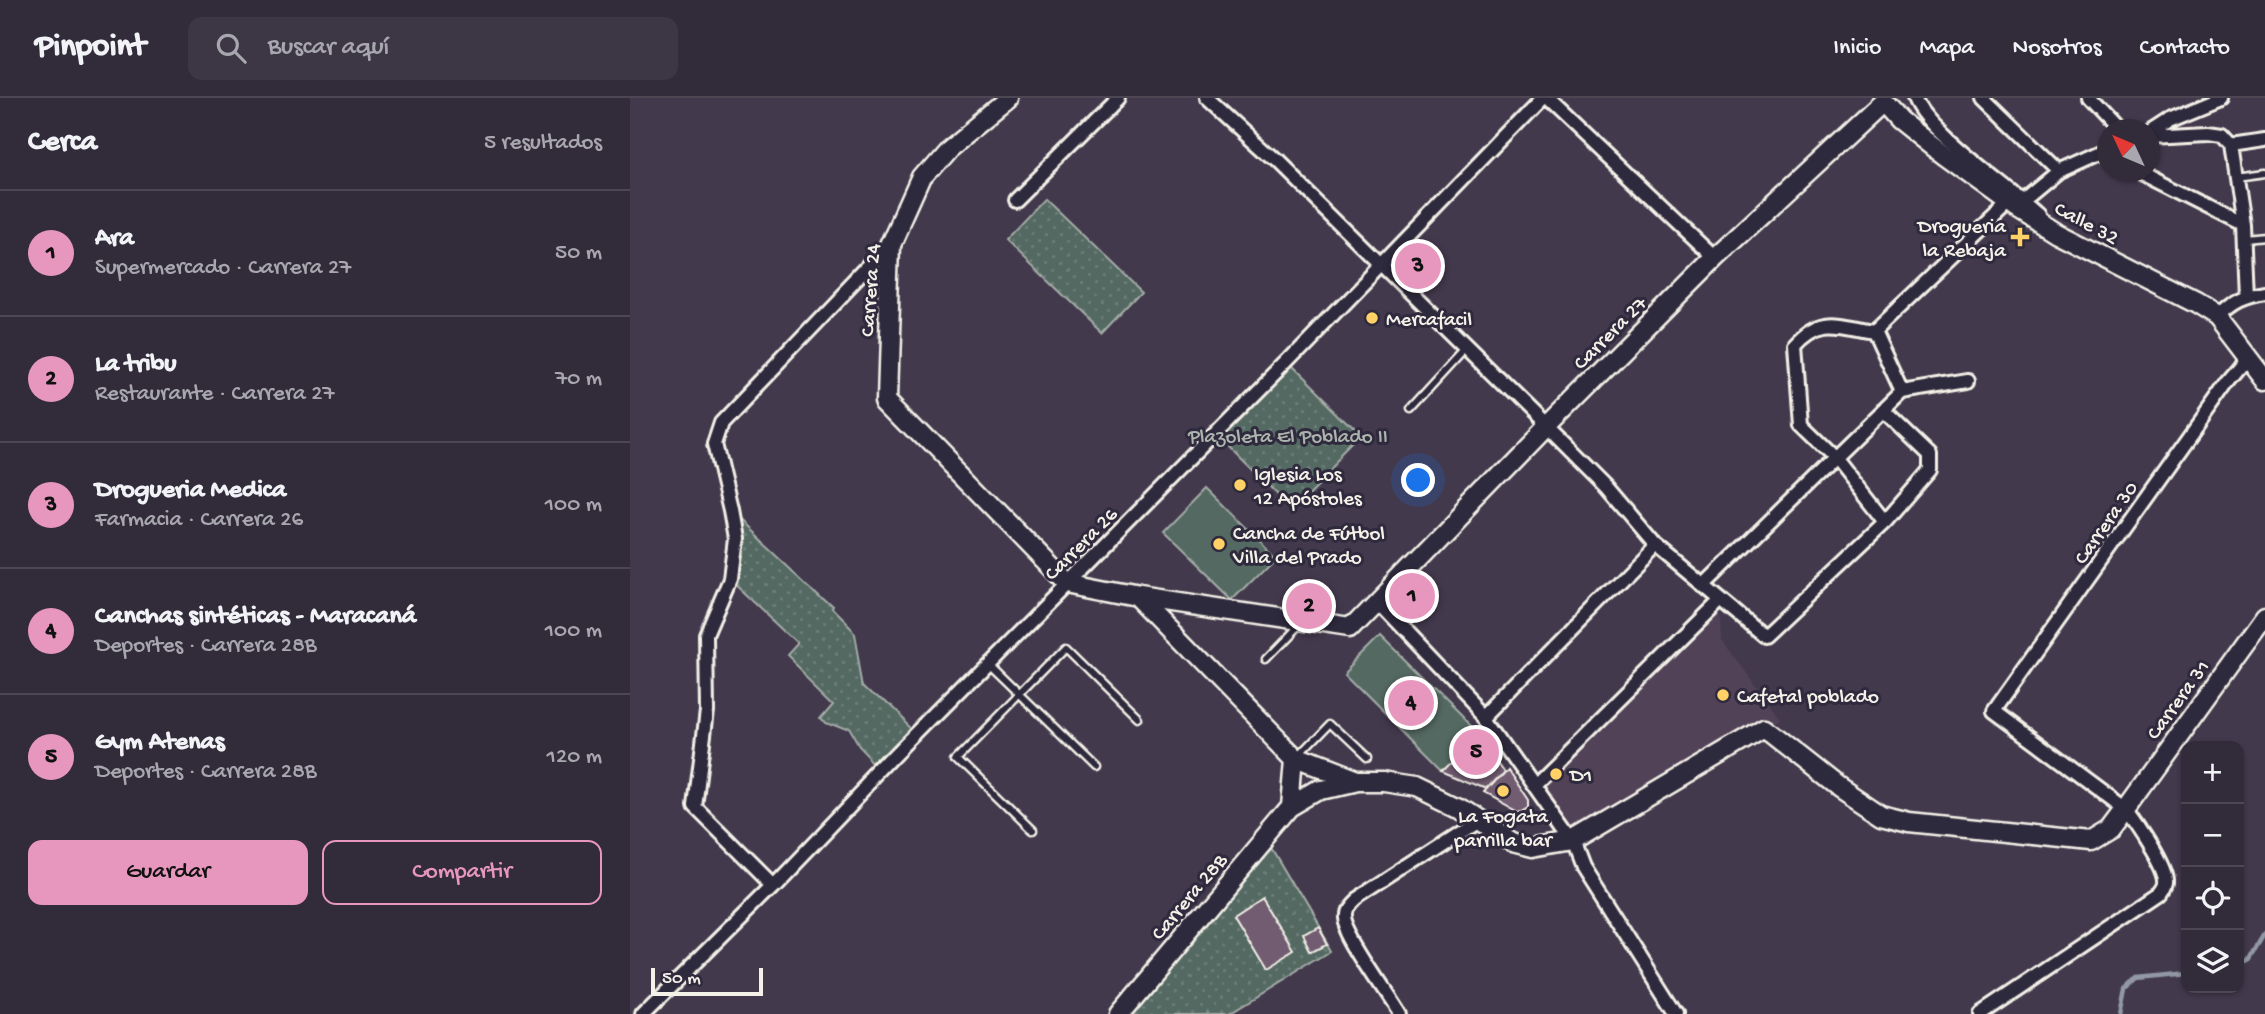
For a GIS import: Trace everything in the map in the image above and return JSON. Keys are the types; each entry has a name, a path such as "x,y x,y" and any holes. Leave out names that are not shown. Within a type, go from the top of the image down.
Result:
{"street":[{"name":"Carrera 24","path":"1009,98 947,148 922,177 892,244 887,398 1067,583"},
{"path":"1015,200 1118,98"},
{"path":"1207,98 1284,169 1546,427 1606,487 1655,545 1764,636 1885,522 1930,470 1930,455 1883,410"},
{"path":"1544,98 1715,258"},
{"name":"Carrera 26","path":"643,1014 773,885 987,663 1544,98"},
{"path":"1914,98 1918,109 1935,127 2016,204"},
{"path":"1984,98 2059,171"},
{"path":"2088,98 2108,119"},
{"path":"2160,126 2169,119 2221,98"},
{"name":"Carrera 27","path":"1303,621 1350,629 1715,258 1883,100"},
{"name":"Calle 32","path":"1883,100 1899,120 1969,176 2016,204 2056,233 2217,317 2265,380"},
{"path":"2160,134 2222,135 2231,145 2243,225 2246,296"},
{"path":"2231,145 2265,139"},
{"path":"1874,331 2016,204 2059,171 2097,155"},
{"path":"2158,182 2243,225"},
{"path":"773,885 695,807 707,711 706,635 730,579 735,539 714,444 721,423 892,244"},
{"path":"2217,317 2230,303 2246,296 2265,293"},
{"path":"1874,331 1829,324 1809,330 1795,344 1801,425 1834,457 1885,522"},
{"path":"1874,331 1902,391"},
{"name":"Carrera 30","path":"2126,809 1994,711 2228,382 2249,357"},
{"path":"1703,586 1902,391 1968,381"},
{"path":"1486,717 1655,545"},
{"path":"1067,583 1138,597 1303,621"},
{"path":"1138,597 1296,759 1355,782 1384,782 1417,787 1479,819 1514,843 1533,848 1573,841"},
{"path":"1534,785 1720,601"},
{"path":"1377,602 1486,717 1573,841 1583,867 1676,1014"},
{"name":"Carrera 31","path":"1573,841 1764,728 1839,787 1881,815 1909,822 2091,841 2111,829 2265,616"},
{"path":"1292,807 1296,759"},
{"name":"Carrera 28B","path":"1126,1011 1292,807 1321,790 1355,782"},
{"path":"1980,1014 2161,893 2166,884 2165,873 2141,829 2126,809"},
{"path":"1399,1014 1352,939 1343,921 1345,910 1354,900 1479,819"}],"lane":[{"path":"2234,177 2265,173"},
{"path":"2243,239 2265,237"},
{"path":"1411,411 1467,350"},
{"path":"1266,659 1303,621"},
{"path":"1033,830 958,757 1066,647 1140,720"},
{"path":"987,663 1094,767"},
{"path":"1296,759 1330,724 1367,759"}],"shaded area":[{"path":"1720,601 1722,640 1780,718 1573,841 1534,785"}],"green space":[{"path":"1044,199 1141,292 1102,333 1005,240"},
{"name":"Plazoleta El Poblado II","path":"1286,363 1361,437 1290,509 1215,434"},
{"name":"Cancha de Fútbol Villa del Prado","path":"1207,488 1276,556 1232,600 1163,533"},
{"path":"730,511 834,608 832,611 855,634 864,683 917,734 881,772 860,750 849,731 826,722 821,716 834,701 788,656 799,644 730,579"},
{"path":"1380,636 1479,734 1443,771 1344,672"},
{"path":"1266,839 1332,951 1229,1014 1133,1014 1127,1004"}],"building":[{"path":"1479,734 1503,770 1486,789 1443,771"},
{"name":"La Fogata parrilla bar","path":"1506,767 1528,800 1528,807 1521,811 1517,812 1483,793"},
{"path":"1262,896 1296,952 1266,970 1233,915"},
{"path":"1318,928 1327,944 1312,952 1304,936"}],"waterway":[{"path":"2244,963 2250,960 2265,935"},
{"path":"2121,1014 2126,989 2138,978 2181,974"}],"place":[{"name":"Drogueria la Rebaja","path":"2020,237"},
{"name":"Drogueria Medica","path":"1418,266"},
{"name":"Mercafacil","path":"1372,318"},
{"name":"Iglesia Los 12 Apóstoles","path":"1240,485"},
{"name":"Cancha de Fútbol Villa del Prado","path":"1219,544"},
{"name":"Ara","path":"1412,596"},
{"name":"La tribu","path":"1309,606"},
{"name":"Cafetal poblado","path":"1723,695"},
{"name":"Canchas sintéticas - Maracaná","path":"1411,703"},
{"name":"Gym Atenas","path":"1476,752"},
{"name":"D1","path":"1556,774"},
{"name":"La Fogata parrilla bar","path":"1503,791"}]}
